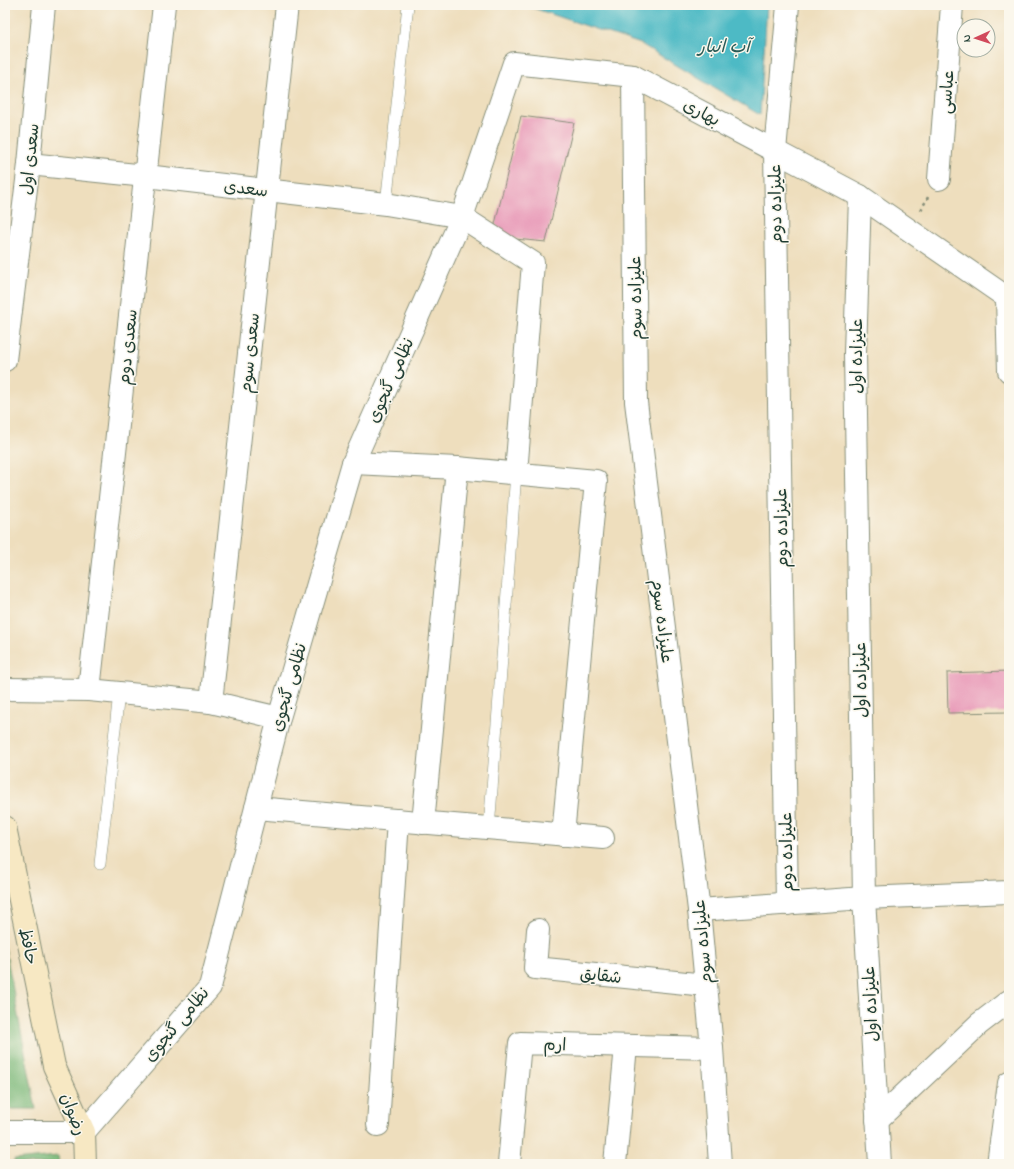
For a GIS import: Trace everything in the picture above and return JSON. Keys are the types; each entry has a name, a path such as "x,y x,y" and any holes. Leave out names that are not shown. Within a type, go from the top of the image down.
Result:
{"main road":[{"name":"حافظ","path":"5,827 54,1066"},
{"name":"رضوان","path":"54,1066 84,1132 85,1164"}],"street":[{"name":"سعدی اول","path":"5,360 29,164 44,5"},
{"name":"سعدی دوم","path":"89,690 164,5"},
{"name":"سعدی سوم","path":"211,702 288,5"},
{"name":"علیزاده دوم","path":"787,904 774,151 788,5"},
{"name":"عباسی","path":"939,179 952,5"},
{"name":"بهاری","path":"462,217 514,63 633,76 860,196 1008,298"},
{"name":"علیزاده سوم","path":"633,76 636,402 699,910 712,1048 720,1164"},
{"name":"سعدی","path":"29,164 386,204 462,217"},
{"name":"علیزاده اول","path":"860,196 855,354 864,898 880,1164"},
{"name":"نظامی گنجوی","path":"84,1132 210,987 279,718 353,463 462,217"},
{"path":"462,217 533,263 516,473"},
{"path":"1008,298 1009,371"},
{"path":"353,463 457,468 596,481 563,835"},
{"path":"423,823 457,468"},
{"path":"5,689 89,690 211,702 279,718"},
{"path":"256,808 603,838"},
{"path":"378,1125 398,820"},
{"path":"699,910 864,898 1009,892"},
{"name":"شقایق","path":"538,930 535,968 706,985"},
{"path":"877,1120 978,1024 1009,1001"},
{"name":"ارم","path":"509,1164 520,1042 712,1048"},
{"path":"615,1164 626,1046"},
{"path":"998,1164 1009,1083"},
{"path":"5,1132 84,1132"}],"lane":[{"path":"386,204 408,5"},
{"path":"489,829 516,473"},
{"path":"100,864 119,693"}],"path":[{"path":"909,230 939,179"}],"green space":[{"path":"5,948 36,1109 5,1109"},
{"path":"58,1156 59,1164 14,1164 14,1160"}],"water":[{"name":"آب انبار","path":"524,5 767,5 760,115 641,44"}],"building":[{"path":"521,116 574,123 546,242 505,238 495,224"},
{"path":"1009,671 1009,712 948,713 947,673"}]}
